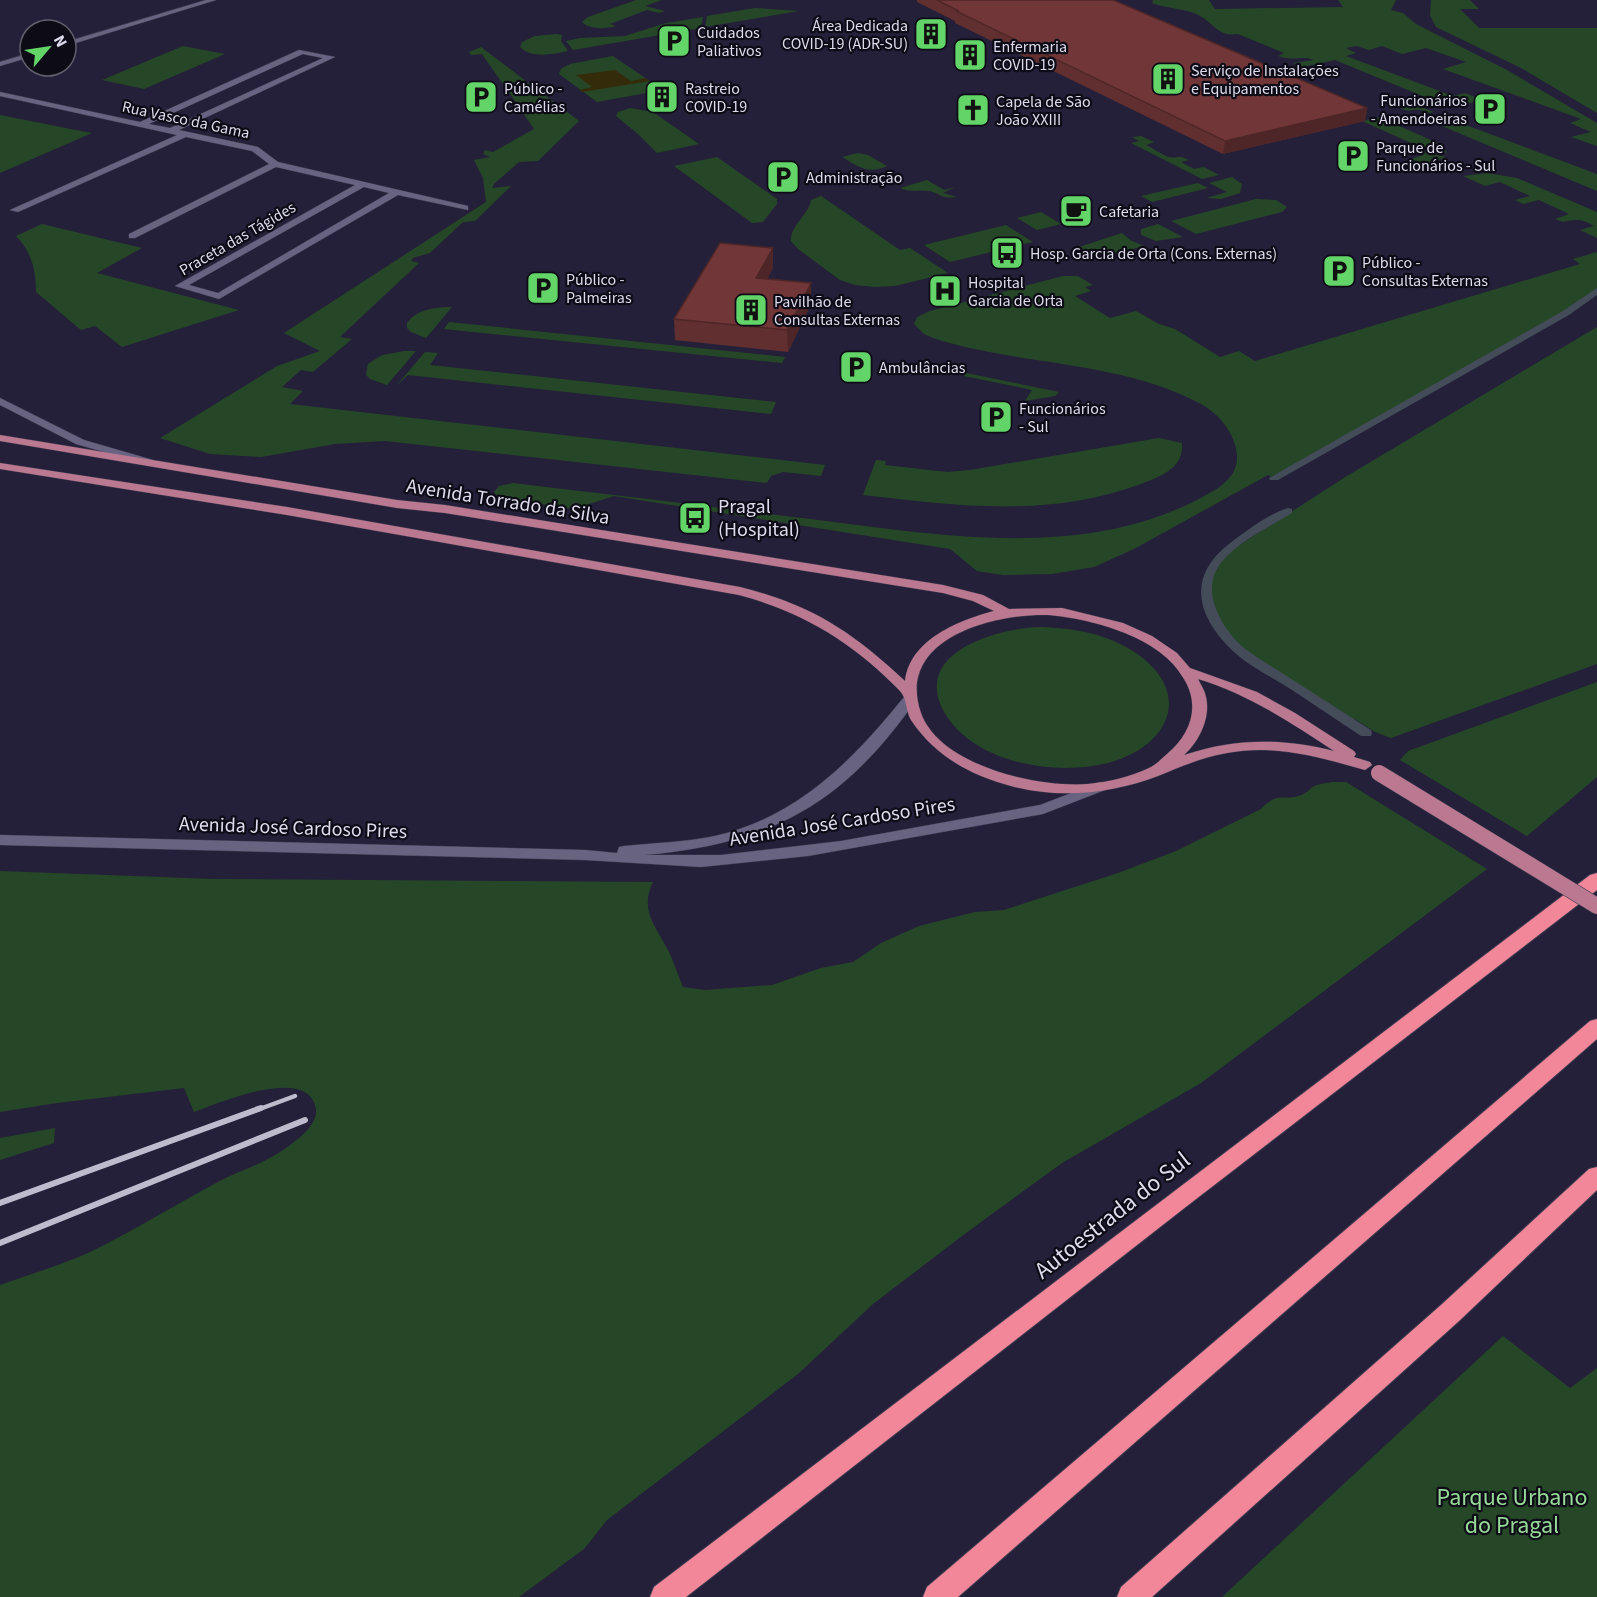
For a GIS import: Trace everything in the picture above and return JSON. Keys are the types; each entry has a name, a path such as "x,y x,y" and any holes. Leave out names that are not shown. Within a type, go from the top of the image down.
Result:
{"highway":[{"name":"Autoestrada do Sul","path":"664,1597 1597,880"},
{"path":"937,1597 1597,1027"},
{"path":"1131,1597 1450,1313 1597,1176"}],"main road":[{"name":"Avenida Torrado da Silva","path":"0,438 397,504 943,589 978,598 1008,613"},
{"path":"0,466 261,506 740,591 776,601 814,617 847,638 909,696"},
{"path":"1155,772 1175,758 1190,743 1199,726 1201,707 1197,689 1187,671 1172,655 1152,640 1103,620 1047,611 1008,613 962,625 928,647 917,661 910,676 909,696 916,719 930,737 950,754 974,768 1003,779 1035,786 1068,789 1100,787 1129,781 1155,772 1218,750 1266,744 1309,749 1372,769"},
{"path":"1187,671 1221,680 1279,708 1372,769 1597,906"}],"street":[{"path":"78,40 213,0"},
{"path":"140,125 302,52 331,57 170,131"},
{"path":"0,63 18,58"},
{"name":"Rua Vasco da Gama","path":"0,94 255,149 275,164 465,207"},
{"path":"15,210 185,134"},
{"path":"132,236 275,164"},
{"name":"Praceta das Tágides","path":"362,185 180,286 219,296 396,193"},
{"path":"0,401 80,442 149,462"},
{"name":"Avenida José Cardoso Pires","path":"585,855 717,840 779,819 819,796 855,765 909,696"},
{"name":"Avenida José Cardoso Pires","path":"0,840 585,855 690,862 738,860 792,853 1043,809 1100,787"}],"green space":[{"path":"636,0 662,0 645,6 665,11 659,13 647,10 610,24 616,26 607,28 593,28 582,22 588,17"},
{"path":"1153,0 1209,0 1215,9 1343,7 1338,0 1396,0 1391,10 1403,13 1416,24 1507,70 1597,123 1597,146 1571,137 1591,132 1570,123 1581,119 1443,69 1466,62 1426,48 1402,54 1382,46 1369,50 1357,46 1346,48 1356,53 1346,56 1453,96 1465,93 1483,100 1463,105 1449,100 1421,107 1434,112 1432,113 1406,110 1400,108 1432,100 1335,60 1302,67 1293,63 1314,60 1278,56 1284,53 1238,34 1226,34 1196,14 1152,3"},
{"path":"1431,0 1470,0 1479,9 1460,9 1479,28 1597,28 1597,113 1521,68 1436,27 1430,15"},
{"path":"755,8 799,11 705,27 707,16"},
{"path":"703,17 701,28 573,50 566,41 580,38 625,36 666,23"},
{"path":"562,35 561,41 568,51 537,54 520,47 522,42 535,36"},
{"path":"183,46 225,54 144,89 102,80"},
{"path":"481,47 526,81 503,84 482,54 471,55 469,52"},
{"path":"613,56 663,90 597,102 559,74 561,69 570,64"},
{"path":"529,83 579,121 538,161 519,162 494,184 492,188 511,186 475,221 463,222 430,253 413,258 411,261 419,263 340,337 352,339 313,372 301,370 282,387 303,391 290,404 825,465 821,476 783,472 771,476 767,483 385,441 335,444 261,457 210,454 160,438 277,366 320,351 284,333 486,202 483,178 474,160 490,157 483,154 485,150 493,152 534,129 505,86"},
{"path":"630,108 653,112 699,144 657,153 616,116 618,112"},
{"path":"0,115 81,131 92,133 0,173"},
{"path":"1379,117 1442,145 1447,153 1438,152 1437,155 1446,157 1426,165 1411,159 1423,155 1426,151 1362,121"},
{"path":"1458,122 1597,174 1597,191 1442,126"},
{"path":"1141,136 1154,142 1146,145 1163,155 1185,158 1189,160 1181,162 1194,169 1204,167 1219,175 1202,179 1131,143 1139,141 1132,137"},
{"path":"858,153 868,155 887,166 881,169 869,169 842,157"},
{"path":"717,157 777,199 777,204 763,222 752,223 674,166"},
{"path":"1487,173 1517,178 1597,212 1597,238 1580,230 1594,226 1583,221 1563,222 1555,219 1569,214 1539,200 1523,204 1515,200 1530,196 1500,182 1485,186 1463,176"},
{"path":"1232,177 1242,184 1240,193 1221,199 1206,198 1227,192 1209,183"},
{"path":"927,180 944,190 955,187 943,193 957,197 943,197 929,191 900,188"},
{"path":"1198,183 1208,188 1152,202 1141,196"},
{"path":"821,196 900,250 910,248 948,273 895,286 855,285 840,280 798,249 791,241 793,230 811,200"},
{"path":"1256,199 1276,200 1287,207 1282,212 1196,234 1171,221"},
{"path":"1041,212 1061,224 1037,230 1017,218"},
{"path":"42,224 142,248 97,273 239,310 122,347 95,326 81,330 36,292 32,262 16,236"},
{"path":"1158,224 1183,237 1156,241 1141,235 1141,229"},
{"path":"1006,225 1033,242 950,262 924,245"},
{"path":"1122,233 1130,240 1144,246 1099,255 1090,255 1077,250 1079,247"},
{"path":"1597,252 1597,290 1565,313 1272,477 1268,475 1134,549 1094,567 1052,574 1003,575 977,571 950,549 614,496 574,509 499,498 494,492 499,486 513,483 945,535 997,538 1048,537 1098,532 1147,520 1195,501 1224,484 1234,472 1237,456 1230,433 1220,419 1201,404 1137,379 1000,354 933,338 924,334 914,324 917,317 930,311 1063,276 1078,276 1093,285 1085,287 1091,291 1075,296 1110,318 1136,311 1159,324 1175,329 1220,357 1239,351 1255,361 1580,264 1573,259"},
{"path":"452,307 426,338 407,328 407,323 411,318 422,312 434,308"},
{"path":"449,322 785,357 782,363 444,329"},
{"path":"1597,327 1597,664 1391,738 1375,732 1355,719 1351,721 1303,693 1247,653 1225,631 1212,606 1210,581 1224,555 1347,476"},
{"path":"416,351 387,385 370,379 366,375 368,364 382,355"},
{"path":"425,352 438,353 430,365 776,402 771,414 408,375 396,386"},
{"path":"966,373 1059,392 1055,396 1025,401 1032,390 964,376"},
{"path":"1159,438 1182,443 1179,459 1170,470 1141,484 1107,495 1072,502 1038,505 968,505 863,495 876,460 886,461 885,465 947,472"},
{"path":"1041,627 1078,631 1114,641 1136,653 1154,669 1165,685 1169,702 1167,717 1159,732 1146,745 1108,763 1065,768 1019,762 997,755 977,745 960,732 946,715 937,693 939,675 948,660 963,648 982,639 1002,632"},
{"path":"1597,682 1597,777 1527,836 1400,760 1408,751"},
{"path":"1346,782 1487,869 1201,1083 1062,1163 966,1233 873,1304 798,1374 607,1520 584,1549 519,1597 0,1597 0,1285 90,1252 218,1182 275,1155 305,1133 316,1115 316,1109 310,1096 297,1089 281,1088 241,1095 194,1112 184,1088 0,1112 0,871 214,879 653,882 649,892 648,910 683,987 705,990 772,985 821,968 853,962 881,943 919,926 975,912 1004,910 1118,873 1176,851 1261,809 1273,800 1299,796 1315,786"},
{"path":"55,1128 54,1143 0,1160 0,1138"},
{"name":"Parque Urbano do Pragal","path":"1503,1336 1570,1388 1597,1368 1597,1597 1222,1597"}],"sand":[{"path":"615,70 631,81 645,78 650,81 582,92 579,90 592,87 576,75"}],"building":[{"name":"Serviço de Instalações e Equipamentos","path":"937,0 1113,0 1367,108 1225,141"},
{"path":"720,243 773,248 756,278 811,283 787,330 674,319"}],"waterway":[{"path":"1274,478 1566,313 1597,291"},
{"path":"1288,511 1225,552 1212,567 1206,583 1207,602 1218,624 1239,650 1366,733"}],"railway":[{"path":"257,1110 295,1096"},
{"path":"0,1203 261,1108"},
{"path":"0,1243 305,1120"}],"place":[{"name":"Área Dedicada COVID-19 (ADR-SU)","path":"931,34"},
{"name":"Cuidados Paliativos","path":"674,41"},
{"name":"Enfermaria COVID-19","path":"970,55"},
{"name":"Serviço de Instalações e Equipamentos","path":"1168,79"},
{"name":"Público - Camélias","path":"481,97"},
{"name":"Rastreio COVID-19","path":"662,97"},
{"name":"Funcionários - Amendoeiras","path":"1490,109"},
{"name":"Capela de São João XXIII","path":"973,110"},
{"name":"Parque de Funcionários - Sul","path":"1353,156"},
{"name":"Administração","path":"783,177"},
{"name":"Cafetaria","path":"1076,211"},
{"name":"Hosp. Garcia de Orta (Cons. Externas)","path":"1007,253"},
{"name":"Público - Consultas Externas","path":"1339,271"},
{"name":"Público - Palmeiras","path":"543,288"},
{"name":"Hospital Garcia de Orta","path":"945,291"},
{"name":"Pavilhão de Consultas Externas","path":"751,310"},
{"name":"Ambulâncias","path":"856,367"},
{"name":"Funcionários - Sul","path":"996,417"},
{"name":"Pragal (Hospital)","path":"695,518"}]}
